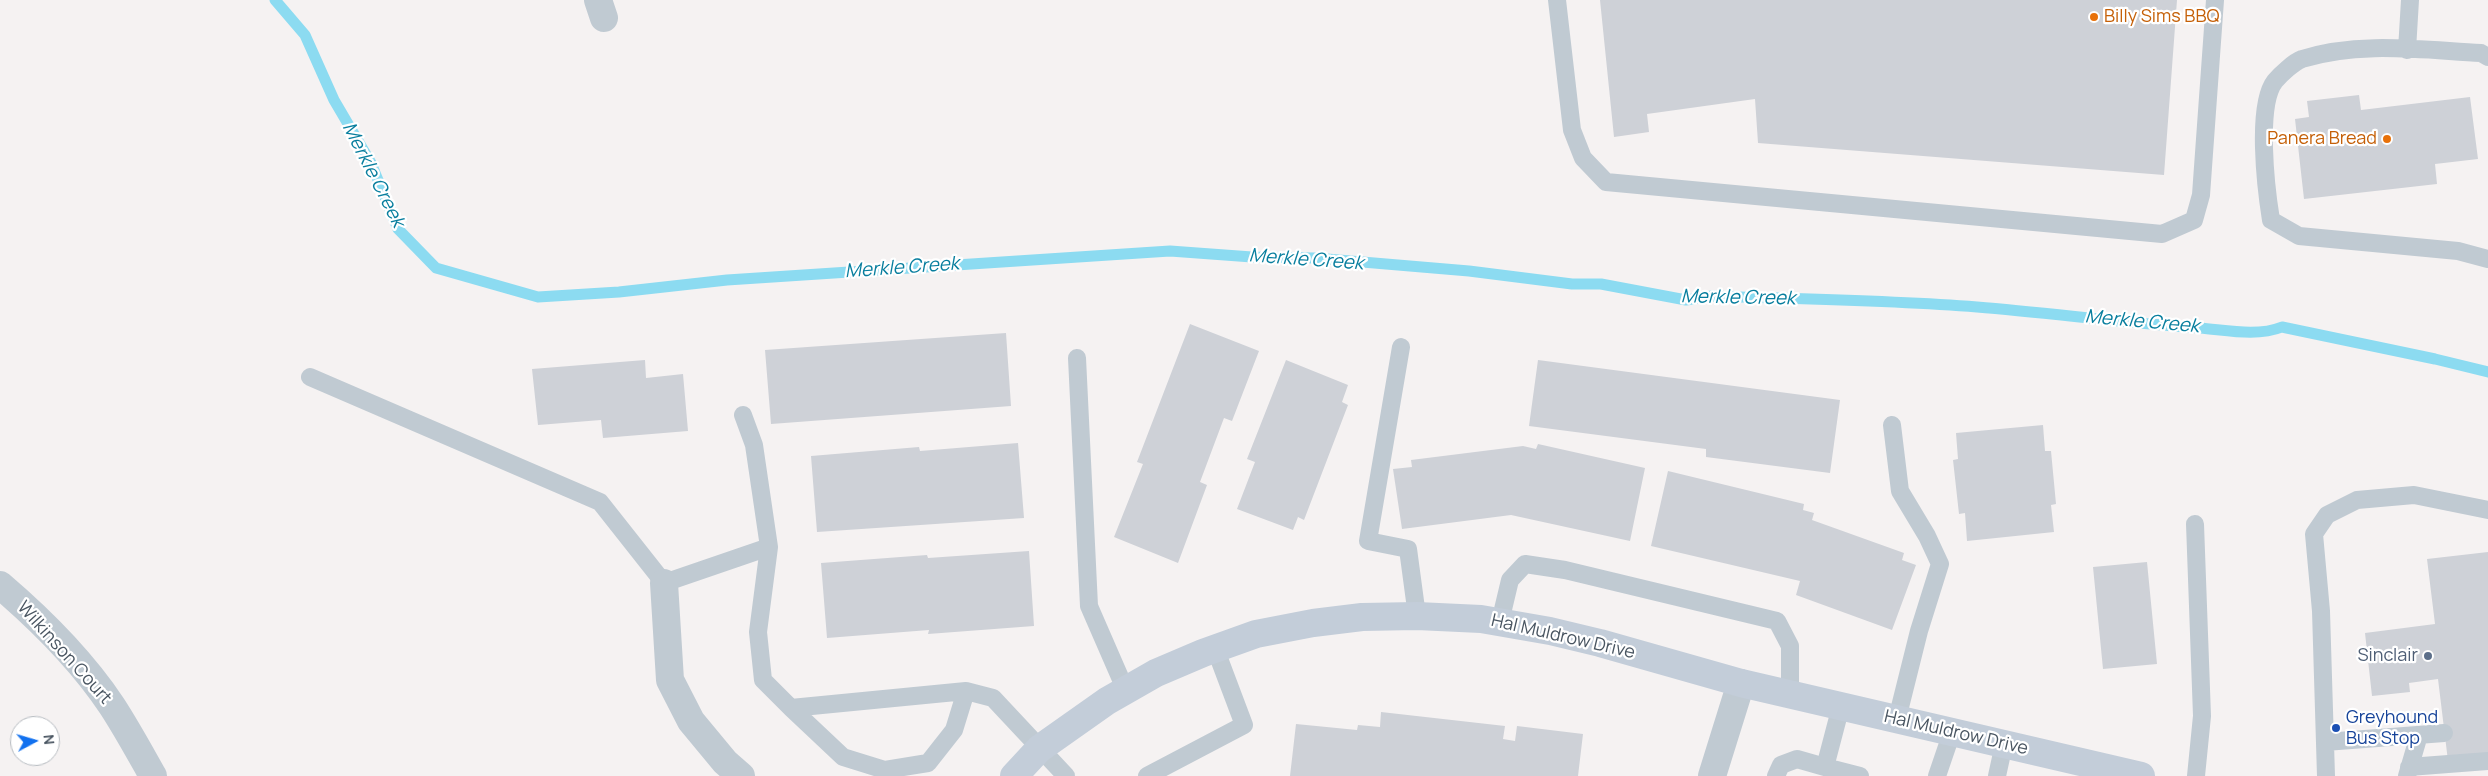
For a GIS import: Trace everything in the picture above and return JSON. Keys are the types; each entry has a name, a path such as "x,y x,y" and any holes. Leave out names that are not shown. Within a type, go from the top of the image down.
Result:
{"street":[{"path":"664,583 670,680 691,721 725,762 741,776"},
{"name":"Wilkinson Court","path":"0,586 32,613 112,705 153,776"},
{"name":"Hal Muldrow Drive","path":"1014,776 1040,749 1126,691 1156,673 1215,648 1256,634 1313,623 1362,617 1417,616 1481,619 1600,643 1740,683 2141,776"},
{"path":"1712,776 1740,683"}],"lane":[{"path":"1557,0 1572,130 1582,158 1606,182 2162,234 2194,220 2201,195 2215,0"},
{"path":"2407,50 2410,0"},
{"path":"2488,57 2481,53 2365,48 2300,59 2274,81 2264,115 2265,182 2271,220 2299,236 2458,250 2488,258"},
{"path":"1401,347 1368,541 1408,549 1417,616"},
{"path":"1077,358 1089,606 1126,691"},
{"path":"310,377 600,502 664,583 769,547"},
{"path":"742,415 754,445 769,547 758,632 763,680 844,757 885,770 928,763 954,730 966,691"},
{"path":"1892,425 1900,491 1927,536 1940,564 1897,719"},
{"path":"2326,776 2321,611 2314,534 2327,515 2358,500 2414,495 2488,510"},
{"path":"2195,524 2202,716 2196,776"},
{"path":"1500,622 1510,580 1525,564 1565,570 1777,621 1790,646 1790,694"},
{"path":"1147,776 1244,724 1215,648"},
{"path":"791,708 966,691 993,698 1066,776"},
{"path":"1825,766 1841,706"},
{"path":"1937,776 1952,732"},
{"path":"2325,742 2444,734"},
{"path":"2419,735 2408,772 2488,761"},
{"path":"1997,776 2004,744"},
{"path":"1776,776 1781,765 1797,759 1860,776"}],"building":[{"path":"1600,0 2177,0 2164,175 1758,143 1755,99 1647,114 1649,132 1614,137"},
{"name":"Panera Bread","path":"2359,95 2361,110 2470,97 2478,159 2435,164 2437,184 2304,199 2295,119 2309,117 2307,101"},
{"path":"1190,324 1259,351 1232,421 1224,418 1200,482 1207,485 1178,563 1114,537 1143,464 1137,462"},
{"path":"1006,333 1011,406 771,424 765,350"},
{"path":"645,360 646,378 683,374 688,431 603,438 601,420 538,425 532,369"},
{"path":"1286,360 1348,385 1342,402 1348,405 1304,520 1298,517 1293,530 1237,509 1255,462 1247,459"},
{"path":"1538,360 1840,400 1830,473 1706,457 1706,449 1529,426"},
{"path":"2043,425 2045,451 2051,451 2056,504 2051,505 2054,532 1967,541 1965,513 1959,514 1953,460 1958,459 1956,433"},
{"path":"1018,443 1024,518 817,532 811,456 919,447 920,451"},
{"path":"1538,444 1645,468 1630,541 1511,515 1402,529 1393,469 1412,467 1411,460 1523,446 1536,449"},
{"path":"1668,471 1804,504 1803,510 1814,513 1812,520 1904,553 1902,560 1916,565 1892,630 1796,595 1800,581 1651,546"},
{"path":"1029,551 1034,626 928,634 929,630 827,638 821,563 927,555 928,558"},
{"name":"Sinclair","path":"2488,552 2488,757 2448,761 2438,679 2409,683 2410,692 2372,696 2365,633 2435,624 2427,559"},
{"path":"2147,562 2157,664 2103,669 2093,567"},
{"path":"1381,712 1505,726 1503,739 1515,741 1517,726 1583,734 1578,776 1290,776 1296,724 1357,730 1358,725 1380,727"}],"waterway":[{"name":"Merkle Creek","path":"275,0 305,35 334,100 371,163 398,229 436,268 538,297 619,292 727,280 1170,251 1252,257 1315,258 1469,271 1572,284 1601,284 1686,300 1712,296 1878,301 1977,307 2241,332 2262,332 2282,327 2488,372"}],"place":[{"name":"Billy Sims BBQ","path":"2094,17"},
{"name":"Panera Bread","path":"2387,139"},
{"name":"Sinclair","path":"2428,656"},
{"name":"Greyhound Bus Stop","path":"2336,728"}]}
